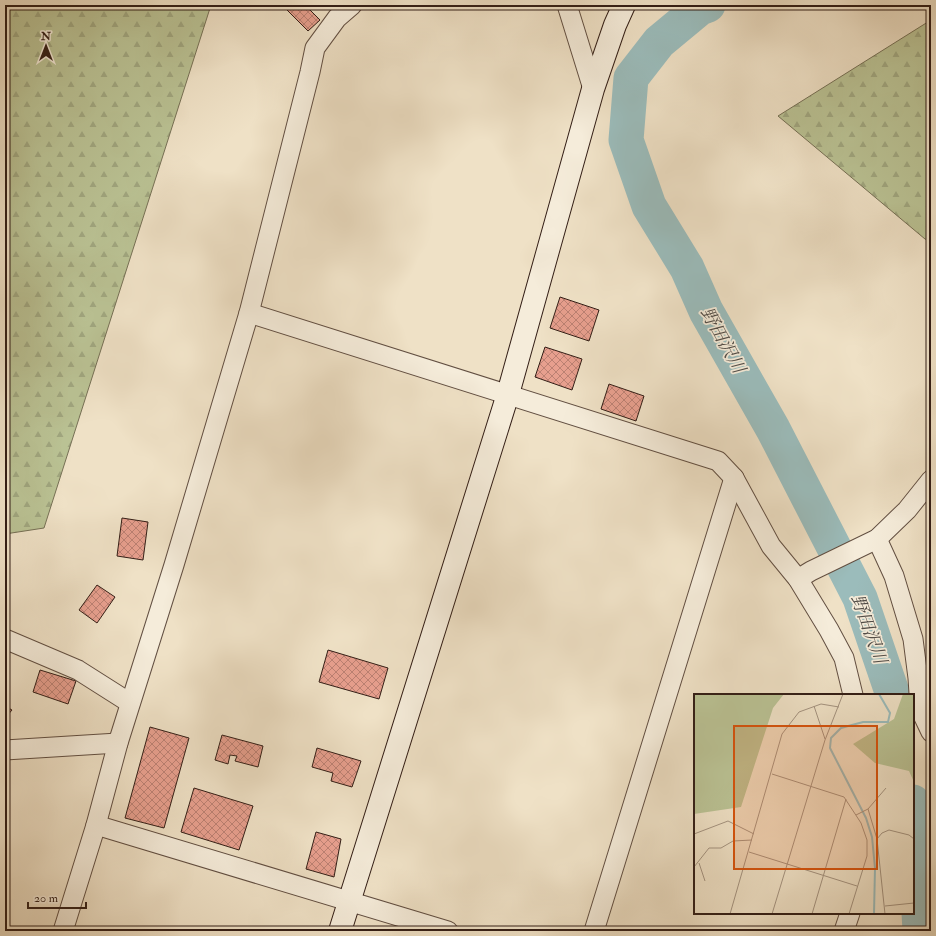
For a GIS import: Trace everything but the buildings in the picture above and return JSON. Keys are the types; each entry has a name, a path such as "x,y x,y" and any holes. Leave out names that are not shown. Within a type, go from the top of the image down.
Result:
{"street":[{"path":"63,931 96,825 130,703 174,565 249,313 315,48 337,18 352,5"},
{"path":"567,5 593,89"},
{"path":"340,931 508,394 593,89 615,25 624,5"},
{"path":"249,313 718,461 734,478 771,546 805,575 829,630 844,658 853,694"},
{"path":"594,931 734,478"},
{"path":"805,575 871,542 907,510 931,480"},
{"path":"871,542 894,576 913,639 920,709 931,732"},
{"path":"5,639 78,670 130,703"},
{"path":"5,750 118,743"},
{"path":"96,825 448,931"},
{"path":"844,931 850,914"}],"green space":[{"path":"5,5 211,5 44,528 5,534"},
{"path":"931,20 931,241 925,239 778,116"}],"waterway":[{"name":"野田沢川","path":"708,5 700,8 659,42 631,78 626,140 649,206 687,268 706,311 773,429 860,598 893,694"},
{"name":"野田沢川","path":"914,820 920,931"}]}
